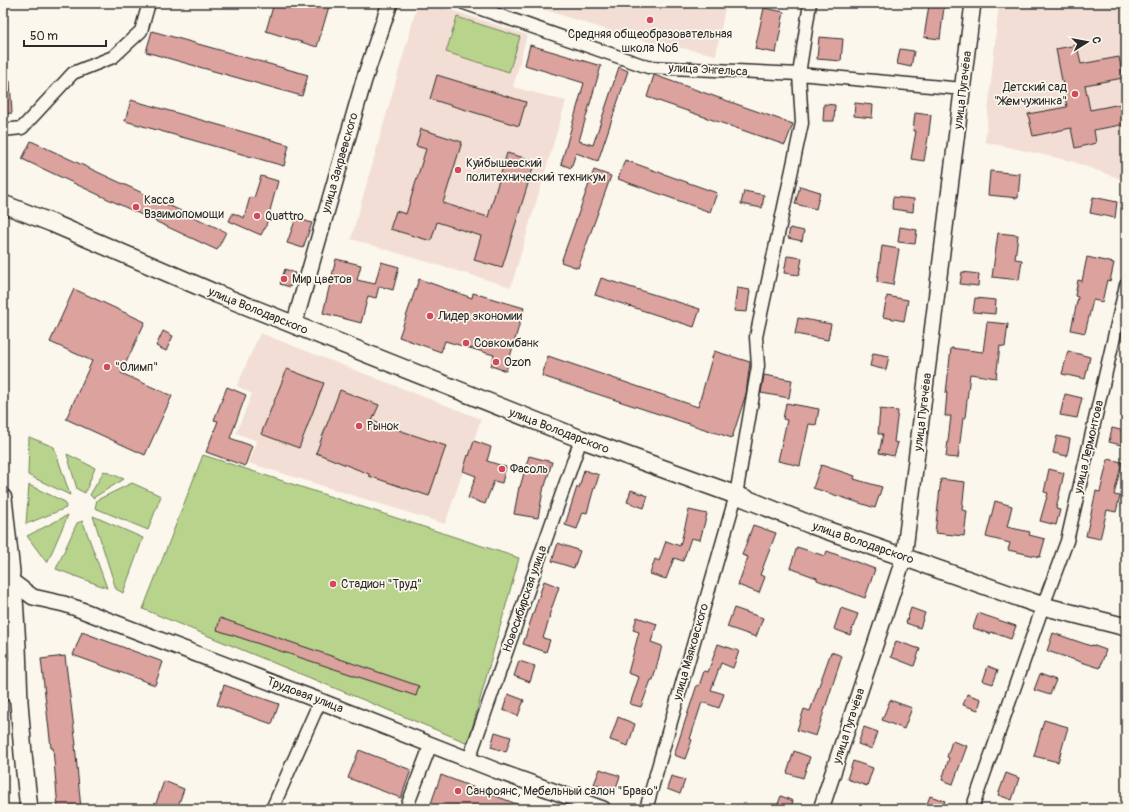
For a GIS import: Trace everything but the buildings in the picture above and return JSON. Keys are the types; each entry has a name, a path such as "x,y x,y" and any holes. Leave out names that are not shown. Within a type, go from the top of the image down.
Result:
{"main road":[{"name":"улица Володарского","path":"3,204 52,223 217,294 581,439 904,558 1043,606 1126,628"},
{"path":"3,498 11,572 7,591 3,596"},
{"path":"3,561 10,580 14,605 19,702 29,809"},
{"path":"3,667 19,702"}],"street":[{"path":"3,130 22,128 73,73 114,57 141,31 149,3"},
{"name":"улица Закраевского","path":"294,325 364,80 390,3"},
{"name":"улица Энгельса","path":"464,3 648,67 799,74 963,89"},
{"name":"улица Маяковского","path":"646,809 736,495 758,366 756,337 802,123 799,74 810,3"},
{"name":"улица Пугачёва","path":"821,809 904,558 973,3"},
{"name":"улица Лермонтова","path":"972,809 1067,541 1126,285"},
{"name":"Новосибирская улица","path":"469,759 581,439"},
{"name":"Трудовая улица","path":"10,580 33,598 76,608 602,809"},
{"path":"272,809 320,701"},
{"path":"406,809 431,744"}],"shaded area":[{"name":"Куйбышевский политехнический техникум","path":"418,3 430,3 527,35 513,87 566,101 511,287 351,239"},
{"name":"Средняя общеобразовательная школа №6","path":"524,3 726,3 716,55 632,38"},
{"path":"999,3 1126,3 1126,181 1071,161 985,142"},
{"name":"Рынок","path":"260,333 481,419 445,524 249,463 257,441 236,433 252,394 237,386"}],"green space":[{"path":"457,17 520,37 509,72 446,52"},
{"path":"29,437 54,447 70,495 28,475"},
{"path":"67,454 95,468 85,493 77,489"},
{"name":"Стадион \"Труд\"","path":"203,455 519,558 468,743 143,609"},
{"path":"104,471 124,479 93,498 90,495"},
{"path":"132,483 161,496 148,530 95,508 97,500"},
{"path":"29,485 65,502 66,508 26,524"},
{"path":"68,515 47,563 27,536"},
{"path":"93,516 143,538 123,593 116,589"},
{"path":"83,521 107,588 56,569 77,523"}],"place":[{"name":"Средняя общеобразовательная школа №6","path":"650,20"},
{"name":"Детский сад \"Жемчужинка\"","path":"1075,94"},
{"name":"Куйбышевский политехнический техникум","path":"458,170"},
{"name":"Касса Взаимопомощи","path":"136,207"},
{"name":"Quattro","path":"257,216"},
{"name":"Мир цветов","path":"284,279"},
{"name":"Лидер экономии","path":"430,316"},
{"name":"Совкомбанк","path":"466,343"},
{"name":"Ozon","path":"496,362"},
{"name":"\"Олимп\"","path":"107,367"},
{"name":"Рынок","path":"359,426"},
{"name":"Фасоль","path":"502,469"},
{"name":"Стадион \"Труд\"","path":"333,584"},
{"name":"Санфоянс, Мебельный салон \"Браво\"","path":"458,791"}]}
